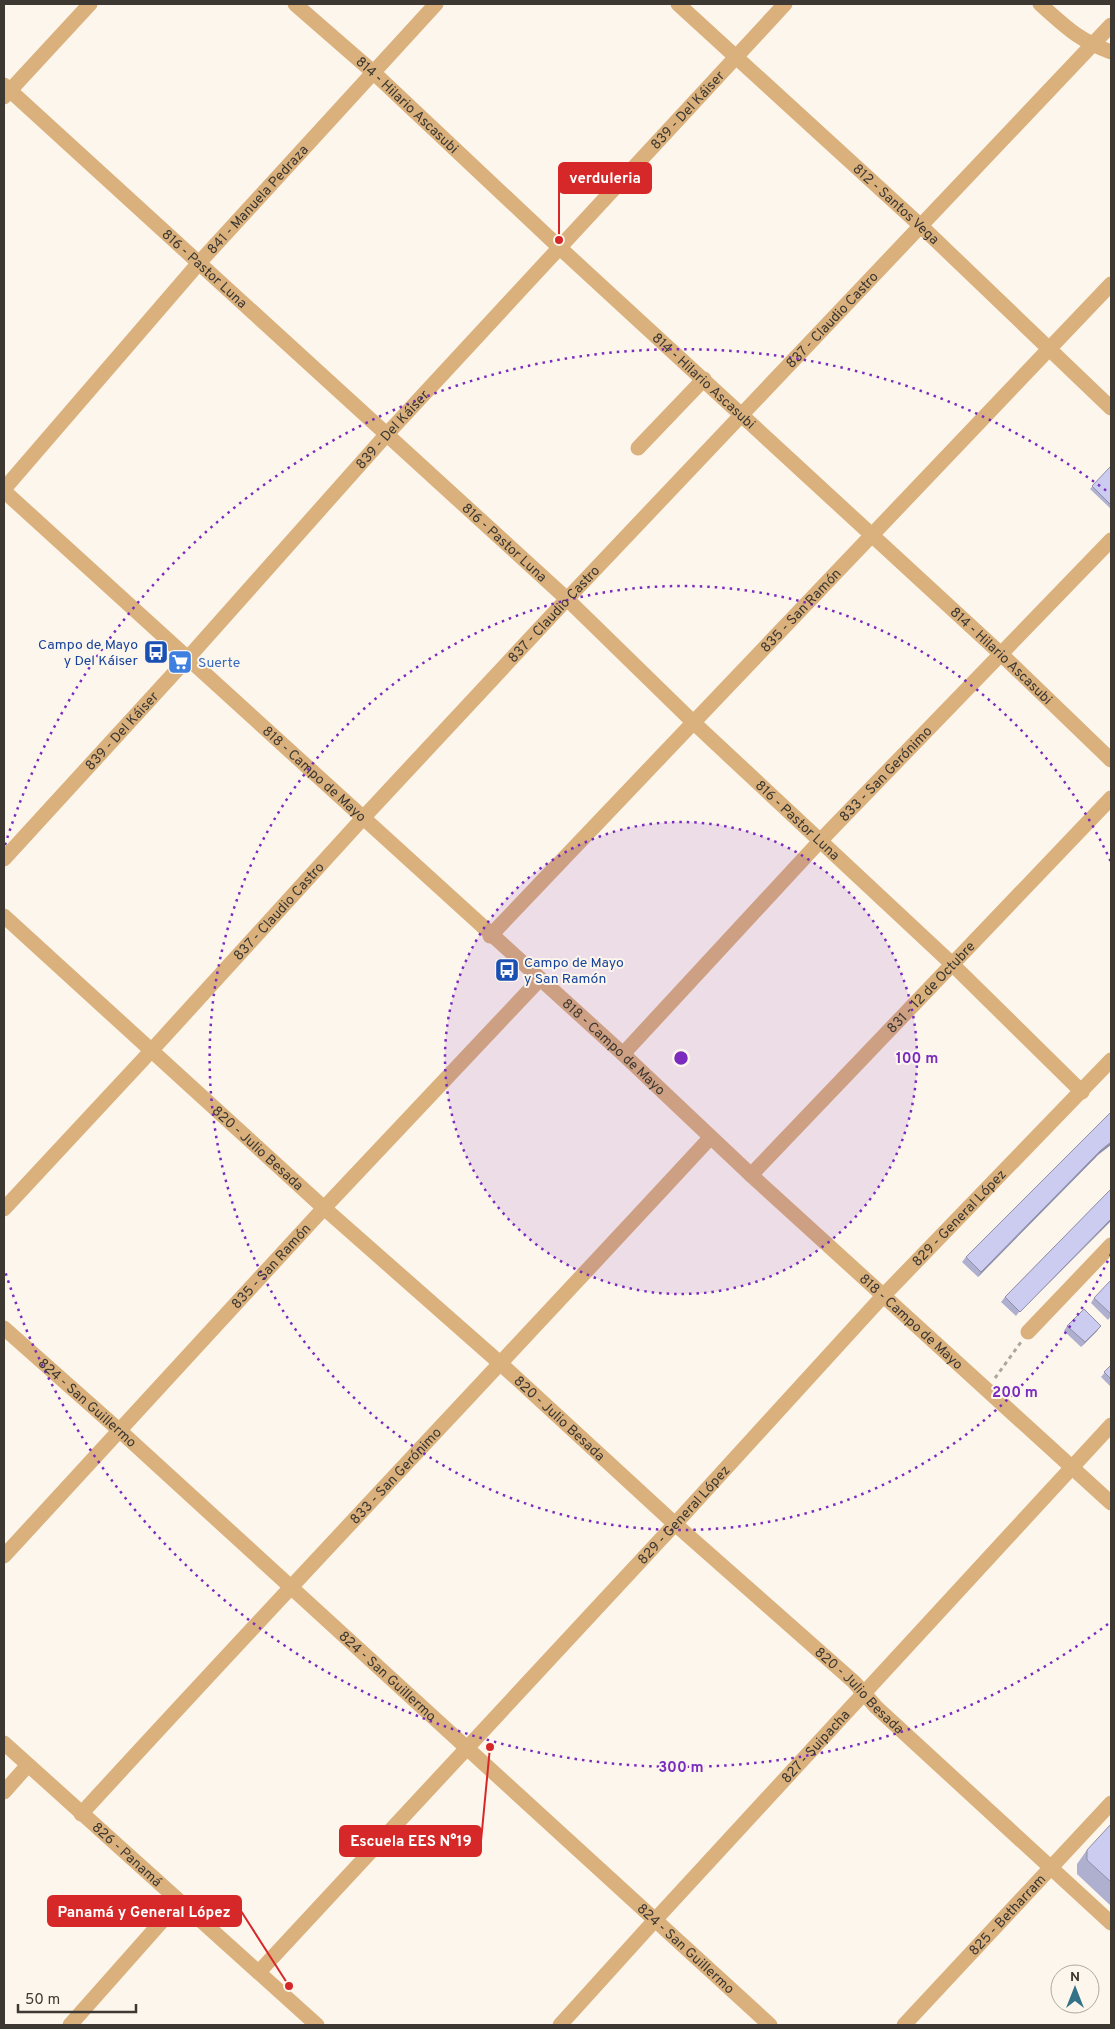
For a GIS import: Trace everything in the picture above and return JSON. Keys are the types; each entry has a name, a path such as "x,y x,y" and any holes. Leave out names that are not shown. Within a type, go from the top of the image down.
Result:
{"street":[{"path":"6,91 90,4"},
{"name":"814 - Hilario Ascasubi","path":"295,4 372,72 871,536 1001,654 1111,760"},
{"name":"841 - Manuela Pedraza","path":"4,490 198,264 436,4"},
{"name":"812 - Santos Vega","path":"678,4 922,227 1111,408"},
{"name":"839 - Del Káiser","path":"4,859 187,659 388,434 785,4"},
{"path":"1040,4 1077,37 1111,52"},
{"name":"837 - Claudio Castro","path":"4,1209 152,1051 363,818 567,599 922,227 1111,25"},
{"name":"816 - Pastor Luna","path":"6,91 388,434 567,599 693,722 951,964 1082,1092"},
{"name":"835 - San Ramón","path":"490,936 1111,284"},
{"path":"638,448 704,379"},
{"name":"818 - Campo de Mayo","path":"4,490 490,936 623,1054 710,1138 1111,1503"},
{"name":"833 - San Gerónimo","path":"623,1054 820,841 1111,540"},
{"name":"831 - 12 de Octubre","path":"751,1175 1111,798"},
{"name":"820 - Julio Besada","path":"4,916 324,1208 501,1364 675,1524 846,1676 876,1708 1111,1923"},
{"name":"835 - San Ramón","path":"4,1556 324,1208 540,979"},
{"name":"829 - General López","path":"259,1972 675,1524 883,1296 1111,1060"},
{"name":"833 - San Gerónimo","path":"81,1814 290,1587 501,1364 710,1138"},
{"path":"1028,1332 1111,1245"},
{"name":"824 - San Guillermo","path":"4,1328 119,1430 770,2025"},
{"name":"827 - Suipacha","path":"560,2025 654,1920 1111,1425"},
{"name":"826 - Panamá","path":"4,1743 317,2025"},
{"path":"4,1792 28,1765"},
{"name":"825 - Betharram","path":"904,2025 1111,1804"},
{"path":"70,2025 179,1902"}],"path":[{"path":"986,1390 1028,1332"}],"building":[{"path":"1111,468 1111,505 1092,486"},
{"path":"1111,1112 1111,1142 981,1272 966,1257"},
{"path":"1111,1189 1111,1219 1020,1312 1005,1297"},
{"path":"1111,1282 1111,1314 1094,1298"},
{"path":"1084,1309 1101,1326 1085,1342 1067,1326"},
{"path":"1111,1365 1111,1379 1104,1372"},
{"path":"1111,1824 1111,1882 1087,1860 1087,1850"}],"place":[{"name":"verduleria","path":"559,240"},
{"name":"Campo de Mayo y Del Káiser","path":"156,652"},
{"name":"Suerte","path":"180,662"},
{"name":"Campo de Mayo y San Ramón","path":"507,970"},
{"name":"Escuela EES N°19","path":"490,1747"},
{"name":"Panamá y General López","path":"289,1986"}]}
